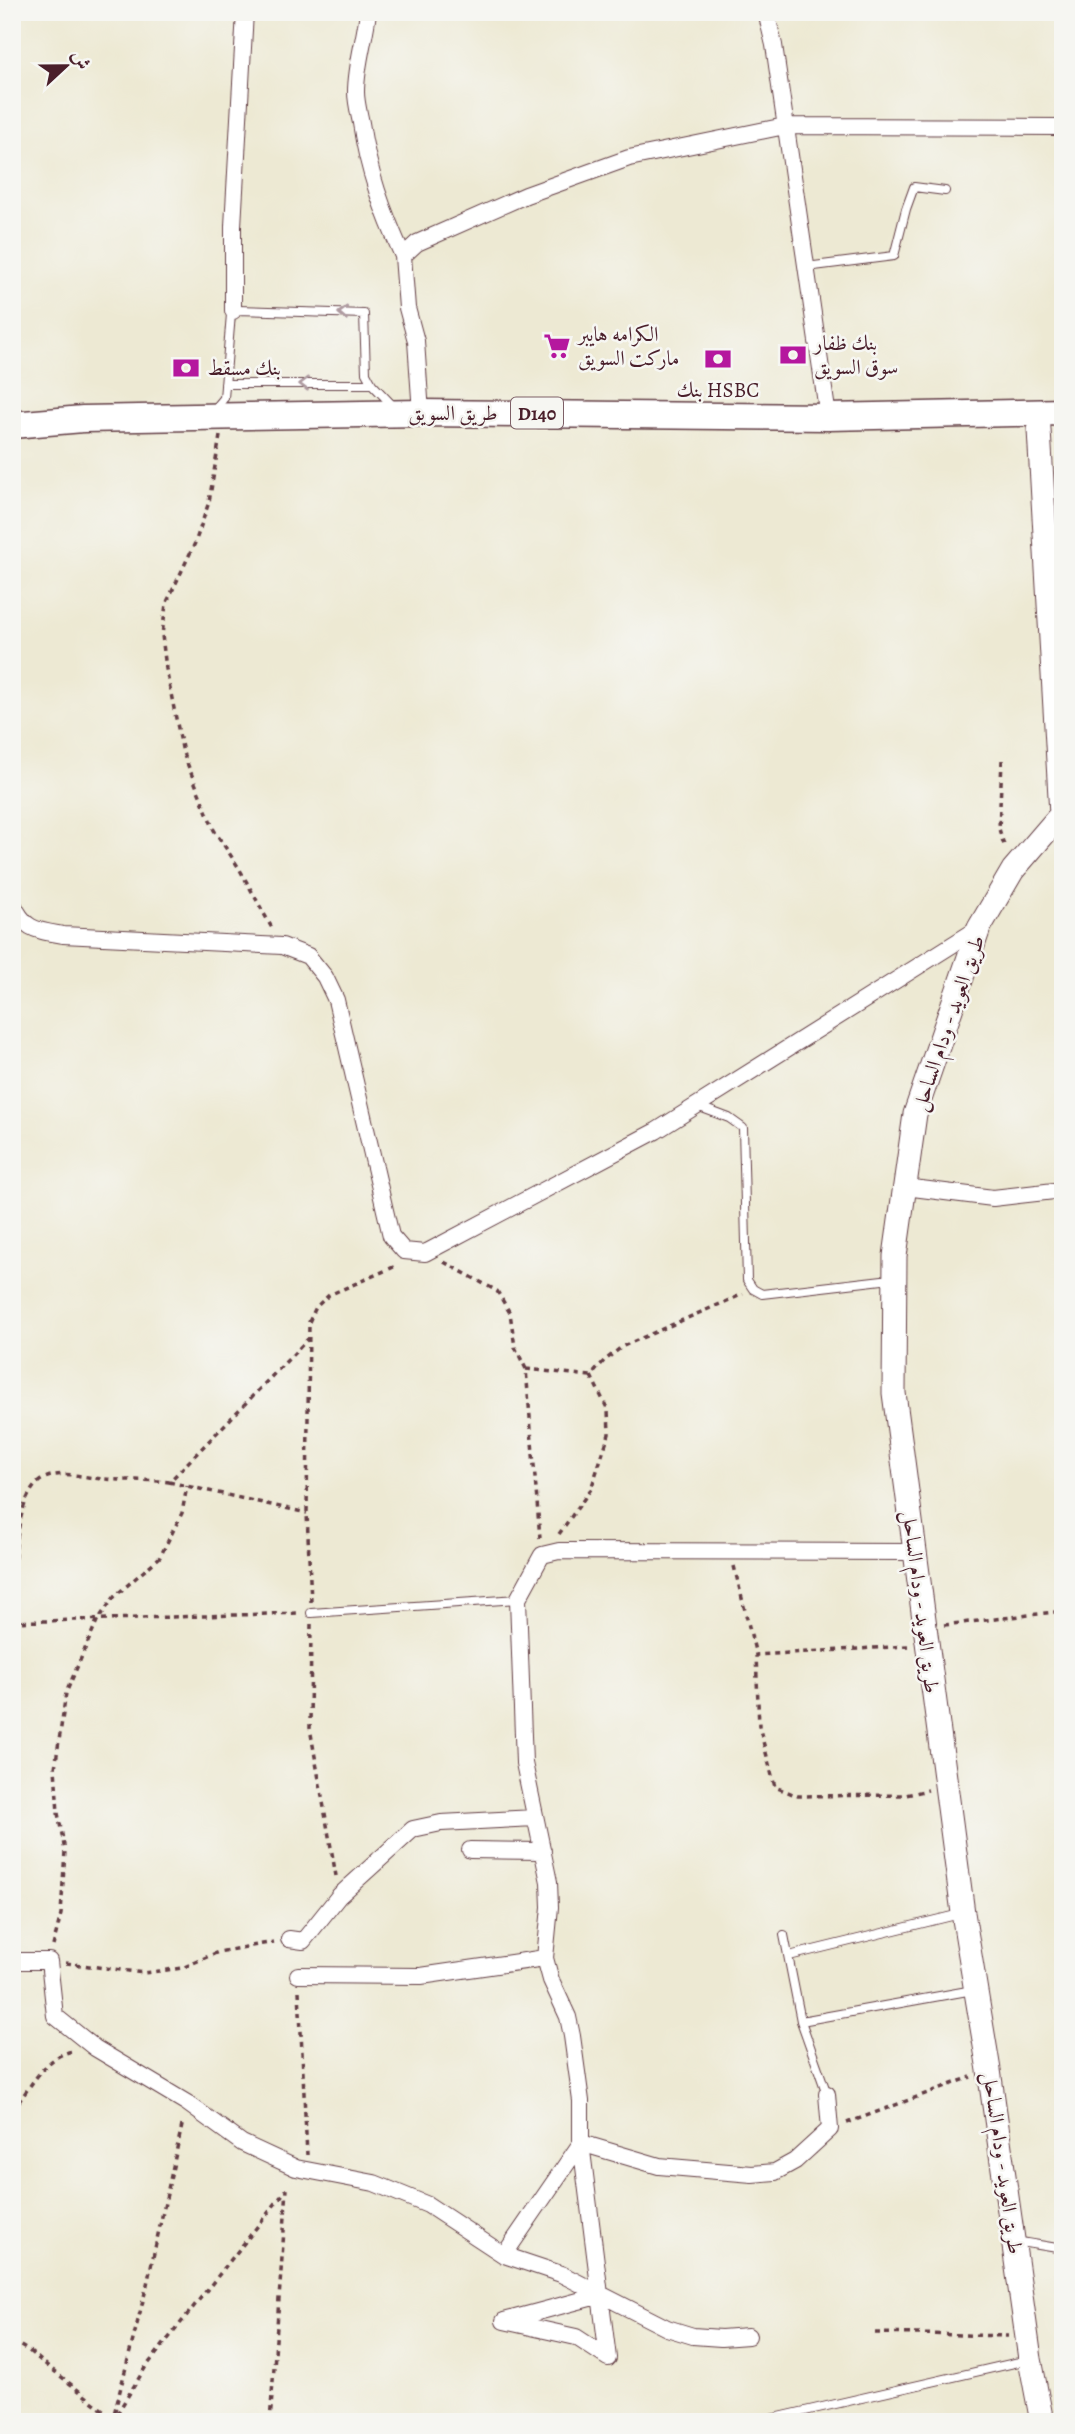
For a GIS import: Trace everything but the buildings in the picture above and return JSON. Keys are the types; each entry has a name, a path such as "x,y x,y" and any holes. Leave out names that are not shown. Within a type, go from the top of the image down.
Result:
{"main road":[{"name":"طريق السويق","path":"12,425 83,419 371,407 410,413 828,417 1050,412"},
{"name":"طريق العويد - ودام الساحل","path":"1042,2422 963,1913 894,1393 894,1279 915,1114 979,928 1013,870 1062,813 1050,412"}],"street":[{"path":"233,311 233,226 245,12"},
{"path":"369,12 356,94 366,160 388,225 403,256 407,307 416,341 410,413"},
{"path":"766,12 774,45 828,417"},
{"path":"403,256 417,243 526,195 629,158 785,126 1063,127"},
{"path":"13,907 31,929 62,935 282,946 308,956 325,977 336,1000 391,1236 404,1251 425,1252 656,1131 979,928"},
{"path":"905,1186 993,1198 1063,1190"},
{"path":"601,2295 504,2321 576,2337 608,2358 601,2295 581,2143 581,2101 572,2036 568,2017 551,1980 545,1958 550,1907 543,1851 524,1763 518,1599 542,1555 559,1551 915,1552"},
{"path":"289,1939 303,1941 339,1896 413,1829 441,1823 535,1818"},
{"path":"470,1850 543,1851"},
{"path":"298,1976 421,1976 545,1958"},
{"path":"12,1961 49,1961 55,2016 95,2048 187,2104 242,2143 302,2169 374,2183 428,2205 504,2255 561,2274 667,2329 694,2336 748,2336"},
{"path":"581,2143 659,2166 752,2175 775,2172 796,2161 830,2129 827,2094"},
{"path":"504,2255 581,2143"}],"lane":[{"path":"806,267 894,256 914,187 945,191"},
{"path":"223,412 233,311 364,314 364,365 372,384 371,407"},
{"path":"225,384 372,384 410,413"},
{"path":"696,1106 729,1118 743,1128 747,1280 753,1289 762,1294 894,1279"},
{"path":"311,1613 518,1599"},
{"path":"789,1956 963,1913"},
{"path":"784,1935 802,2021 827,2094"},
{"path":"802,2021 976,1990"},
{"path":"1015,2241 1063,2249"},
{"path":"757,2422 1029,2348"}],"path":[{"path":"223,412 209,502 195,543 166,604 162,635 183,753 214,830 239,868 282,946"},
{"path":"1002,760 999,829 1013,870"},
{"path":"339,1896 310,1728 308,1339 309,1322 316,1307 329,1295 425,1252 497,1291 510,1313 515,1347 526,1369 542,1555"},
{"path":"591,1376 623,1346 753,1289"},
{"path":"169,1482 308,1339"},
{"path":"526,1369 591,1376"},
{"path":"542,1555 591,1489 608,1434 608,1410 591,1376"},
{"path":"12,1588 20,1519 30,1492 43,1478 62,1475 169,1482 307,1513"},
{"path":"187,1486 182,1513 160,1557 115,1596 97,1621 66,1693 55,1768 58,1813 65,1852 64,1877 61,1914 49,1961 144,1973 182,1968 218,1952 289,1939"},
{"path":"730,1552 756,1655 759,1726 775,1787 798,1796 906,1795 946,1786"},
{"path":"756,1655 926,1636 1063,1611"},
{"path":"12,1622 311,1613"},
{"path":"115,2421 145,2368 302,2169 298,1976"},
{"path":"12,2110 24,2097 37,2075 64,2052 95,2048"},
{"path":"835,2128 989,2070"},
{"path":"115,2421 187,2104"},
{"path":"270,2422 287,2189"},
{"path":"875,2333 1029,2348"},
{"path":"12,2341 29,2351 115,2421"}],"place":[{"name":"الكرامه هايبر ماركت السويق","path":"557,346"},
{"name":"بنك ظفار سوق السويق","path":"793,355"},
{"name":"بنك HSBC","path":"718,359"},
{"name":"بنك مسقط","path":"186,368"}]}
